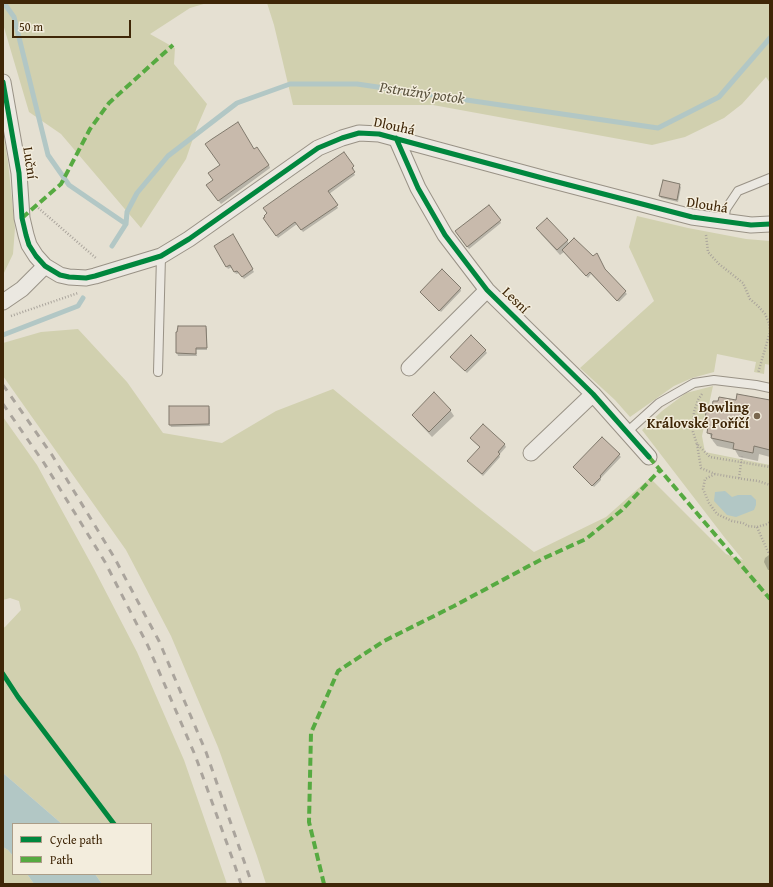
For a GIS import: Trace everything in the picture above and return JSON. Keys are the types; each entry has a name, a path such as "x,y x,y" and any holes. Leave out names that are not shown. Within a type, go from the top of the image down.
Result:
{"street":[{"name":"Luční","path":"3,82 19,173 23,225 29,245 45,266"},
{"name":"Dlouhá","path":"45,266 69,277 86,278 161,256 189,239 318,148 359,133 379,134 396,138 692,217 751,225 770,224"},
{"name":"Lesní","path":"396,138 418,188 445,235 487,290 593,394 649,457"},
{"path":"3,302 22,289 45,266"},
{"path":"409,368 487,290"},
{"path":"531,453 593,394"}],"lane":[{"path":"724,222 726,209 738,191 770,178"},
{"path":"158,372 161,256"},
{"path":"627,432 659,403 694,383 714,380 770,388"}],"path":[{"path":"35,206 100,261"},
{"path":"706,234 708,252 719,264 743,283 750,300 765,314 769,323 770,332 758,370 756,385"},
{"path":"723,381 702,394 698,400 694,412 693,432 697,444 701,468 714,474 758,481 770,485"},
{"path":"697,444 710,457 770,467"},
{"path":"739,478 742,456"},
{"path":"714,474 705,479 703,489 709,503 717,514 732,521 757,528 770,522"},
{"path":"757,528 770,554"}],"green space":[{"path":"3,3 207,3 190,8 150,34 175,48 174,64 207,104 186,159 141,228 61,134 29,112 3,24"},
{"path":"267,3 770,3 770,83 766,77 742,104 724,118 685,137 652,145 433,105 293,105 274,25"},
{"path":"3,132 8,162 15,228 13,254 3,275"},
{"path":"637,216 688,228 746,239 770,241 770,365 765,364 764,374 754,372 756,362 717,354 714,372 692,378 674,386 630,417 615,400 580,368 654,301 629,247"},
{"path":"78,329 127,382 163,433 222,443 276,411 333,389 534,552 606,517 650,478 726,554 743,560 642,430 662,411 686,393 713,386 702,436 705,452 770,465 770,884 266,884 218,747 171,636 126,550 3,376 3,343 41,332"},
{"path":"3,417 37,465 94,569 137,652 184,760 227,884 102,884 96,875 152,875 152,823 61,823 3,773 3,628 21,610 19,601 10,598 3,600"},
{"path":"3,847 12,855 12,875 28,875 34,884 3,884"}],"shaded area":[{"path":"725,491 732,497 738,495 751,495 756,500 754,510 736,517 727,515 714,501 715,492"},
{"path":"3,773 61,823 12,823 12,855 3,847"},
{"path":"28,875 96,875 102,884 34,884"}],"building":[{"path":"238,122 254,149 257,147 269,165 218,201 206,185 213,180 208,173 220,165 205,144"},
{"path":"344,152 354,166 352,168 355,172 328,191 338,205 301,230 295,222 276,236 263,218 267,213 263,208"},
{"path":"663,180 680,184 677,200 659,196"},
{"path":"489,205 501,220 467,247 455,231"},
{"path":"547,218 568,240 557,250 536,228"},
{"path":"233,234 253,269 242,277 237,271 234,272 230,265 226,267 214,246"},
{"path":"574,238 593,256 597,253 605,269 626,291 617,301 590,272 586,276 562,250"},
{"path":"442,269 461,288 439,311 420,292"},
{"path":"178,326 206,326 207,348 196,348 196,354 176,353 176,332"},
{"path":"471,335 486,350 465,371 450,357"},
{"path":"434,392 451,410 429,432 412,415"},
{"path":"737,394 770,400 770,450 754,446 753,453 733,449 734,443 711,438 712,434 707,433 708,426 704,425 707,406 712,407 713,401 718,401 719,397 736,400"},
{"path":"169,406 209,406 209,424 169,425"},
{"path":"483,424 505,444 498,452 500,454 482,474 467,461 480,447 470,438"},
{"path":"602,437 620,454 592,486 573,467"}],"waterway":[{"path":"4,3 14,17 48,155 69,185 126,224"},
{"name":"Pstružný potok","path":"112,246 126,224 127,212 137,193 168,156 237,103 290,84 357,84 658,128 719,97 770,38"},
{"name":"Pstružný potok","path":"3,335 78,306 83,298"}],"railway":[{"path":"3,385 52,455 114,557 159,641 206,752 252,884"},
{"path":"3,404 44,463 105,562 148,646 195,755 241,884"}],"marked path":[{"path":"22,218 61,184 90,129 109,103 173,45"},
{"path":"649,457 770,599"},
{"path":"324,884 309,822 311,733 338,671 384,641 542,559 586,539 622,510 660,470"}],"cycle path":[{"path":"3,82 19,173 22,218 29,245 45,266 60,275 69,277 86,278 95,276 161,256 189,239 318,148 359,133 379,134 692,217 751,225 770,224"},
{"path":"396,138 418,188 445,235 487,290 593,394 649,457"},
{"path":"3,674 18,697 113,823"}],"place":[{"name":"Bowling Královské Poříčí","path":"757,416"}]}
